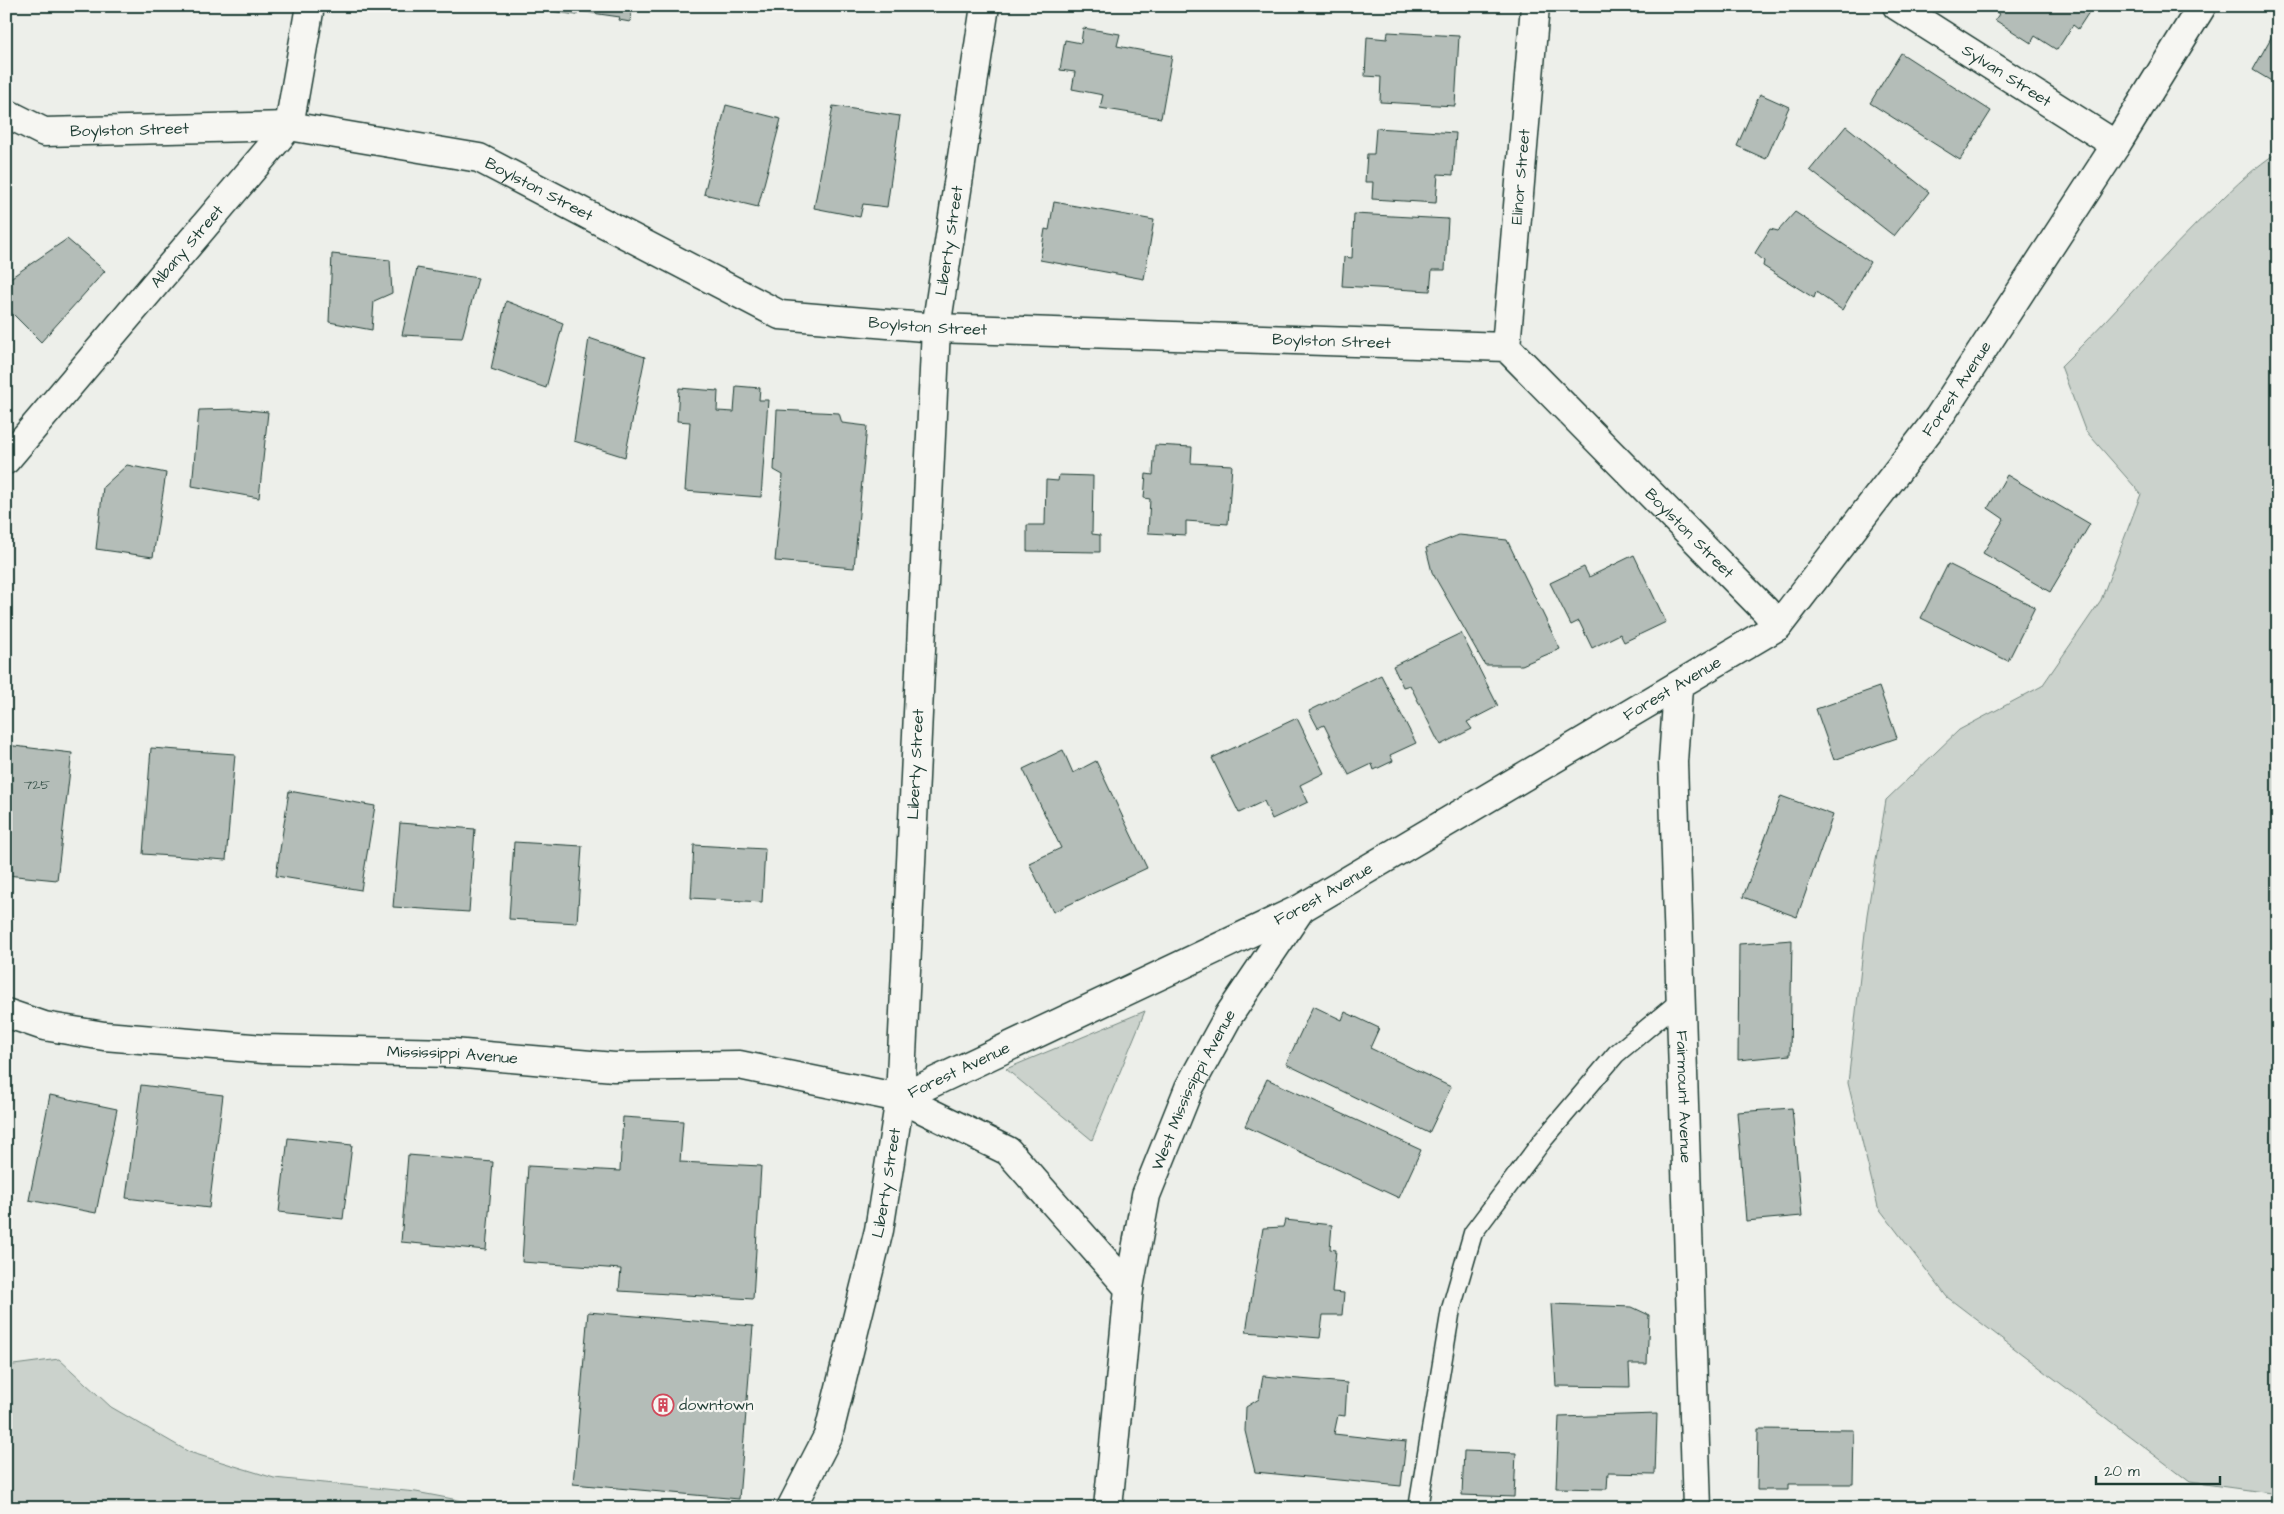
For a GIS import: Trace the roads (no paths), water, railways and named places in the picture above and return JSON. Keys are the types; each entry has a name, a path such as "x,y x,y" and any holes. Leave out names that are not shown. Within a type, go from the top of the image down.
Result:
{"street":[{"path":"289,126 310,6"},
{"name":"Liberty Street","path":"791,1508 828,1436 879,1230 900,1098 936,328 985,6"},
{"name":"Elinor Street","path":"1506,347 1535,6"},
{"name":"Sylvan Street","path":"1897,6 2116,146"},
{"name":"Forest Avenue","path":"900,1098 1300,909 1678,687 1778,626 1939,418 2116,146 2202,6"},
{"name":"Boylston Street","path":"6,113 44,132 289,126 478,158 780,315 936,328 1506,347 1765,610 1778,626"},
{"name":"Albany Street","path":"6,460 289,126"},
{"name":"Fairmount Avenue","path":"1678,687 1673,762 1697,1508"},
{"name":"West Mississippi Avenue","path":"1108,1508 1129,1288 1146,1195 1189,1088 1229,1015 1300,909"},
{"name":"Mississippi Avenue","path":"6,1012 44,1026 104,1036 264,1049 453,1053 614,1067 739,1065 900,1098"},
{"path":"900,1098 1008,1151 1129,1288"}],"lane":[{"path":"1418,1508 1451,1309 1473,1233 1544,1140 1616,1054 1681,1000"}],"place":[{"name":"downtown","path":"663,1405"}]}
